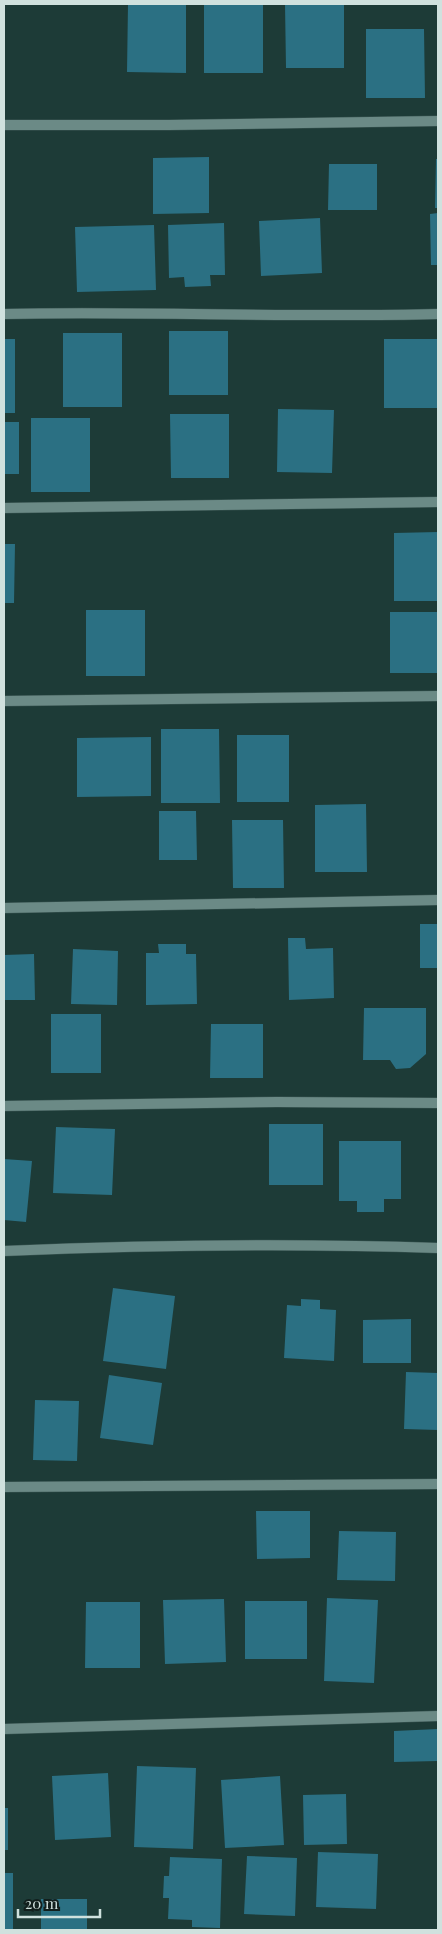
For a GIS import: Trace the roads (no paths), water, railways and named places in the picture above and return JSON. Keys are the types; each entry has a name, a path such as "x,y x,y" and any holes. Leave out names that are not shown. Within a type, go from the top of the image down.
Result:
{"street":[{"path":"4,125 169,126 438,120"},
{"path":"4,314 376,316 438,314"},
{"path":"4,508 438,502"},
{"path":"4,700 438,696"},
{"path":"4,908 438,900"},
{"path":"4,1106 277,1102 438,1103"},
{"path":"4,1251 132,1246 378,1246 438,1248"},
{"path":"4,1487 438,1484"},
{"path":"4,1729 438,1716"}]}
